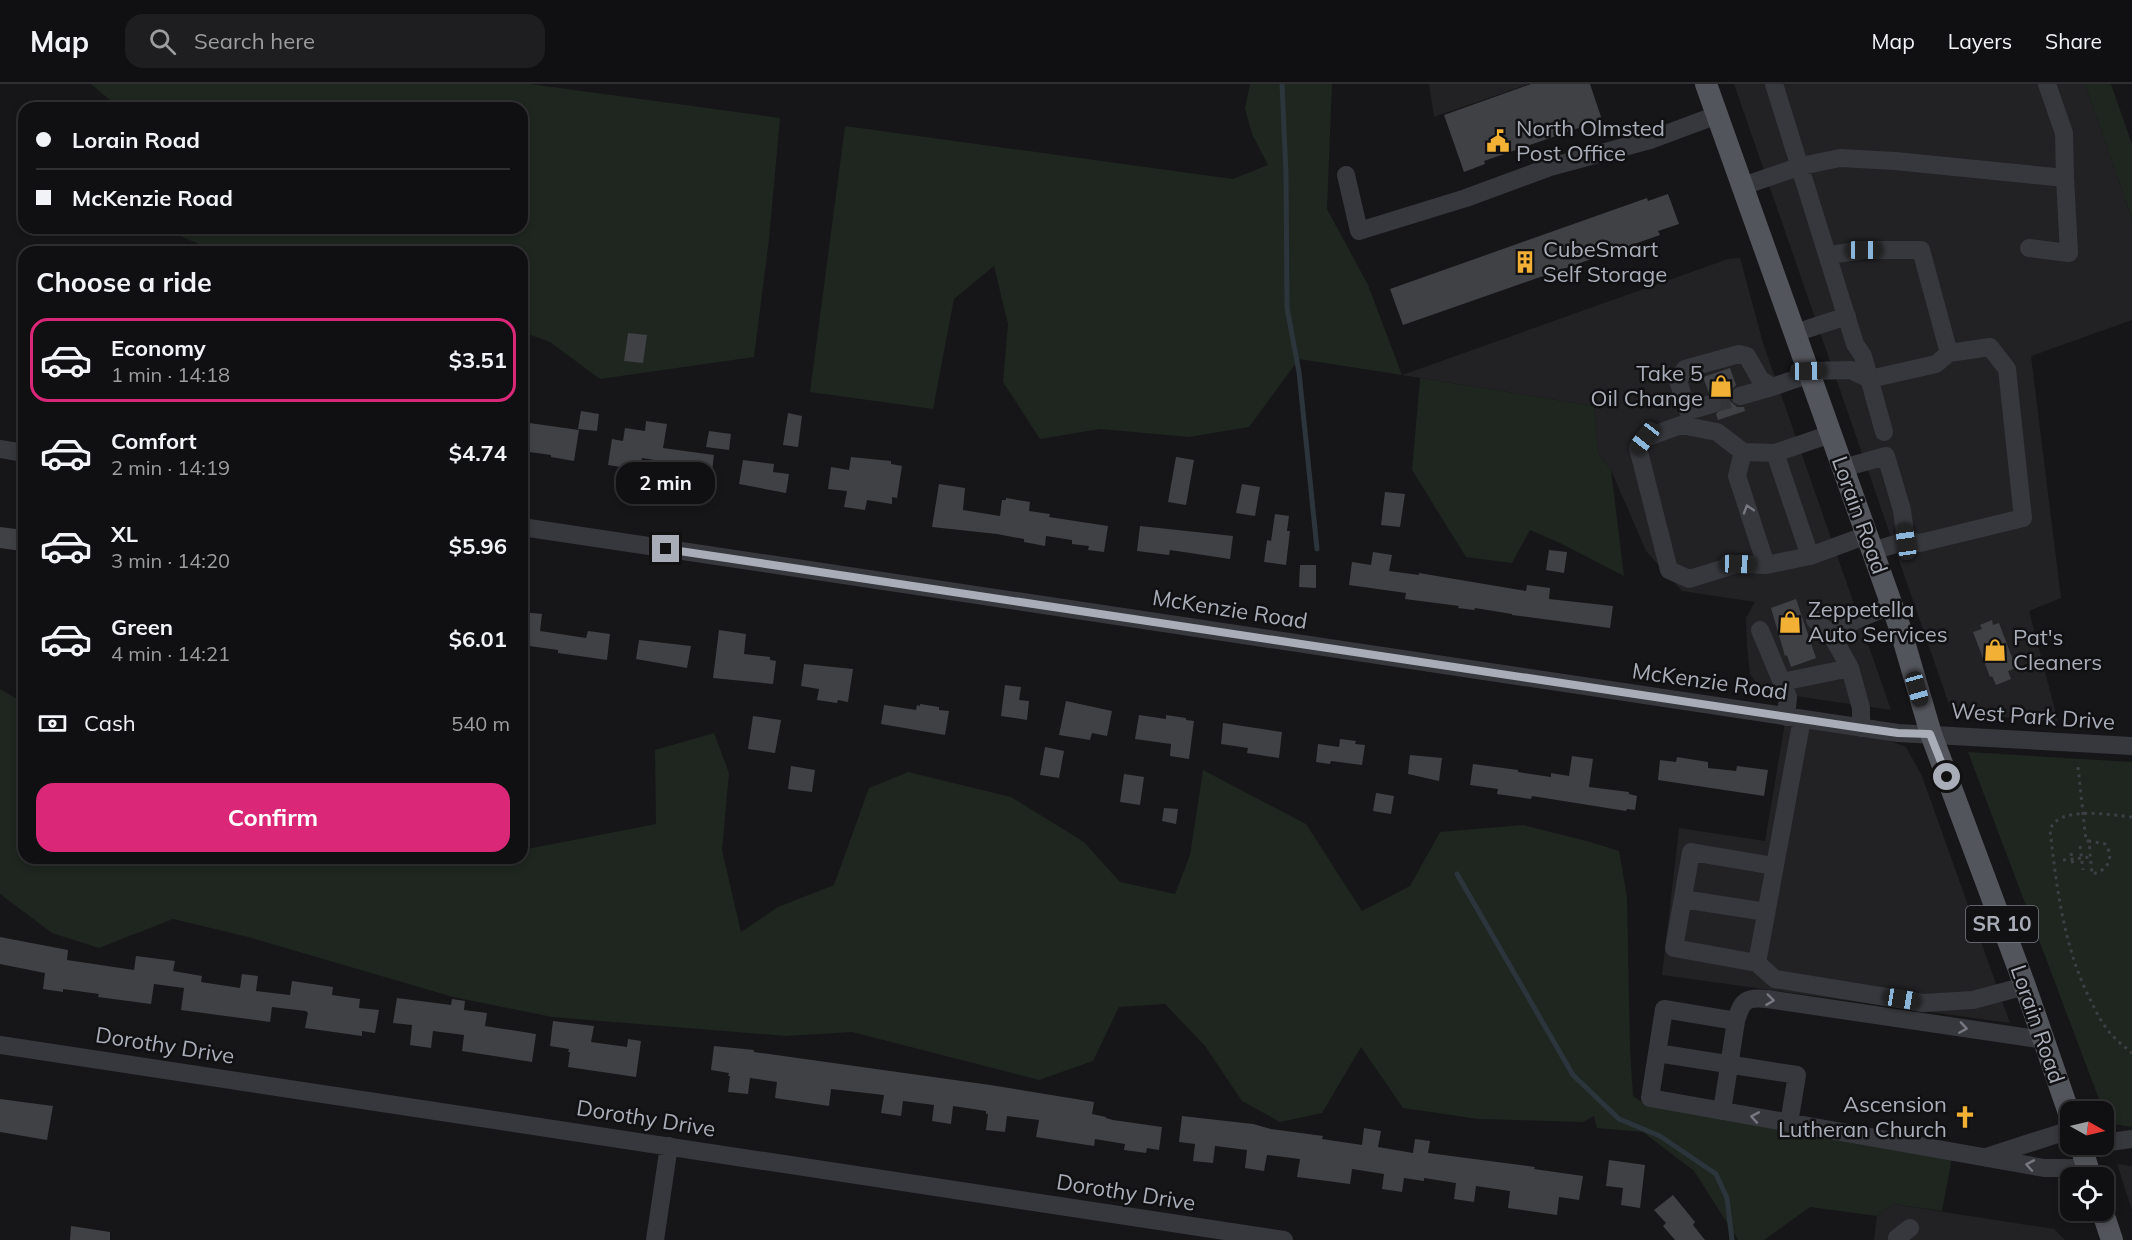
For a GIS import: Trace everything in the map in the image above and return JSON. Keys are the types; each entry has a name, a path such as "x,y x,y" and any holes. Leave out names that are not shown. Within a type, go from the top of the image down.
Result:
{"main road":[{"name":"Lorain Road","path":"1706,84 1892,605 1930,734 2025,986 2065,1101"},
{"path":"2106,1221 2112,1240"}],"street":[{"path":"1774,84 1855,344 1863,356 1884,432"},
{"path":"2029,248 2069,253 2064,133 2047,84"},
{"path":"1346,175 1359,231 1466,198 1550,167 1650,140 1717,115"},
{"path":"1743,186 1801,166 1840,158 1895,161 2065,178"},
{"path":"1828,255 1864,250 1921,250 1948,353"},
{"path":"1795,333 1847,316"},
{"path":"1740,396 1772,387 1809,372 1851,370 1870,379 1936,364 1948,353 1990,347 2007,369 2023,518 1920,543 1870,543 1766,564 1738,564 1689,579 1669,570 1638,448 1645,438 1681,425 1717,432 1743,452 1775,453 1831,434"},
{"path":"1712,404 1688,411 1678,381 1685,369 1739,354 1748,356 1760,379 1772,387"},
{"path":"0,449 18,452"},
{"path":"1743,452 1737,476 1766,564"},
{"path":"1775,453 1810,556"},
{"path":"1843,468 1886,456 1902,510 1906,542"},
{"name":"McKenzie Road","path":"528,528 1862,728 1898,733 1930,734"},
{"path":"1831,634 1856,620 1892,605"},
{"path":"1815,620 1831,634 1850,668 1861,708 1862,728"},
{"path":"1757,963 1774,866 1794,718 1760,630"},
{"path":"1782,682 1850,668"},
{"name":"West Park Drive","path":"1930,734 2132,746"},
{"path":"1774,866 1690,852 1674,948 1757,963 1774,979 1923,1003 1973,1000 2025,986"},
{"path":"1683,899 1766,912"},
{"path":"1722,1111 1736,1021 1741,1006 1748,999 1767,999 2044,1040"},
{"path":"1736,1021 1664,1009 1650,1098 2060,1170"},
{"name":"Dorothy Drive","path":"0,1045 1284,1240"},
{"path":"1657,1053 1797,1076 1789,1123"},
{"path":"2114,1141 2132,1139"},
{"path":"1985,1157 2060,1144"},
{"path":"655,1240 669,1146"}],"path":[{"path":"2078,767 2086,841 2089,841 2105,844 2110,854 2109,861 2102,871 2092,874 2089,841"},
{"path":"2132,817 2083,813 2056,820 2050,830 2059,900 2073,962 2098,1016 2111,1034 2132,1053"},
{"path":"2080,846 2083,870"},
{"path":"2071,853 2073,865"},
{"path":"2063,860 2091,857"}],"shaded area":[{"path":"91,84 530,84 780,118 769,239 754,357 600,379 550,342 528,334 528,246 204,246 175,234 528,234 528,102 111,101"},
{"path":"1250,84 1332,84 1327,209 1368,285 1402,375 1299,359 1249,427 1189,437 1100,429 1040,439 1003,382 1008,324 994,266 954,299 933,409 810,392 845,126 1233,179 1268,165 1252,134 1245,109"},
{"path":"1429,84 1529,84 1434,117"},
{"path":"1734,84 2085,84 2132,219 2132,320 2031,356 2061,598 2029,611 2058,721 1952,713"},
{"path":"2085,84 2111,84 2132,144 2132,219"},
{"path":"1740,258 1763,343 1891,710 1768,692 1759,687 1750,674 1747,645 1746,618 1755,602 1682,591 1646,551 1611,470 1598,453 1594,406 1402,375 1728,259"},
{"path":"1420,378 1594,406 1598,453 1611,470 1624,576 1530,530 1512,563 1466,557 1412,470"},
{"path":"0,689 18,700 18,864 528,864 528,849 656,824 655,750 714,733 729,773 722,850 741,932 778,907 834,885 869,788 908,772 1011,797 1084,842 1120,882 1175,894 1190,855 1203,770 1306,824 1362,911 1410,886 1440,832 1523,825 1619,851 1627,897 1633,1096 1646,1105 1952,1158 1942,1211 1893,1204 1877,1216 1810,1207 1764,1240 1738,1240 1694,1171 1643,1132 1597,1128 1594,1116 1583,1122 1478,1119 1403,1108 1361,1047 1322,1113 1280,1122 1242,1101 1205,1046 1165,1004 1119,1007 1093,1061 1039,1080 852,1032 785,1036 552,1017 453,997 248,937 173,919 99,948 52,933 0,894"},
{"path":"1785,723 1880,737 1906,747 1922,776 2010,1023 1662,975 1679,828 1765,841"},
{"path":"1968,752 2132,762 2132,1127 2114,1124 2114,1101 2100,1101"},
{"path":"2117,1164 2132,1166 2132,1210"},
{"path":"1893,1204 2054,1229 2065,1240 1874,1240 1877,1216"}],"building":[{"name":"North Olmsted Post Office","path":"1531,84 1590,84 1602,120 1484,161 1485,164 1464,172 1444,115"},
{"name":"CubeSmart Self Storage","path":"1668,194 1679,224 1658,231 1660,235 1403,325 1390,289 1647,198 1648,201"},
{"path":"628,333 647,335 643,363 624,361"},
{"name":"Take 5 Oil Change","path":"1730,368 1736,385 1729,393 1729,400 1737,407 1744,407 1745,411 1718,420 1716,414 1723,407 1723,400 1715,393 1709,393 1703,377"},
{"path":"581,411 599,414 597,431 578,429"},
{"path":"788,413 802,416 798,447 783,445"},
{"path":"646,421 667,424 663,448 714,455 711,480 696,478 697,473 678,471 679,464 642,458 640,470 608,465 612,439 623,441 625,428 645,431"},
{"path":"528,423 579,430 574,461 551,457 551,455 528,452"},
{"path":"709,431 731,434 729,450 706,447"},
{"path":"851,457 891,461 891,464 902,466 897,498 892,497 892,504 867,500 865,510 844,507 847,491 828,489 831,467 849,470"},
{"path":"1176,457 1194,460 1186,505 1168,502"},
{"path":"743,460 774,464 773,472 789,474 786,493 739,484"},
{"path":"939,484 965,488 963,510 1000,516 1002,500 1006,498 1030,502 1029,511 1050,514 1049,517 1108,526 1104,552 1088,550 1089,546 1072,544 1072,540 1046,536 1045,546 997,534 932,527"},
{"path":"1242,484 1260,487 1255,516 1236,513"},
{"path":"1385,492 1405,494 1400,527 1381,525"},
{"path":"1275,514 1289,516 1287,531 1290,531 1286,565 1264,562 1267,540 1271,541"},
{"path":"1140,526 1233,536 1230,559 1170,550 1169,555 1137,551"},
{"path":"0,527 18,529 18,551 0,548"},
{"path":"1549,550 1567,552 1564,573 1546,570"},
{"path":"1373,552 1392,555 1389,571 1419,575 1419,573 1526,591 1527,585 1550,588 1549,599 1613,606 1610,628 1475,608 1474,610 1458,608 1459,606 1405,599 1406,593 1349,585 1352,562 1371,565"},
{"path":"1300,565 1316,565 1316,588 1299,587"},
{"name":"Zeppetella Auto Services","path":"1796,599 1816,658 1791,667 1787,655 1785,656 1771,608"},
{"path":"528,613 542,614 540,631 586,638 588,631 610,634 607,660 558,653 558,650 528,646"},
{"name":"Pat's Cleaners","path":"1992,620 1993,625 1999,623 2016,668 2008,671 2011,679 1996,685 1992,676 1990,677 1973,632 1982,629 1980,625"},
{"path":"719,630 746,634 744,654 770,657 770,660 776,661 773,684 713,678"},
{"path":"639,640 691,646 687,668 636,659"},
{"path":"804,664 853,669 848,702 817,700 819,689 801,686"},
{"path":"1005,685 1021,687 1019,700 1029,701 1027,720 1001,716"},
{"path":"1066,701 1112,711 1107,736 1092,733 1090,740 1059,735"},
{"path":"920,704 949,711 945,735 881,724 884,705 916,710 917,705 920,706"},
{"path":"1139,715 1166,719 1166,715 1194,721 1189,759 1170,756 1171,744 1135,739"},
{"path":"753,716 781,720 775,753 748,749"},
{"path":"1223,723 1282,732 1279,758 1247,753 1248,748 1221,744"},
{"path":"1340,739 1365,745 1362,765 1331,761 1330,764 1316,762 1318,744 1339,747"},
{"path":"1045,747 1064,751 1059,778 1040,775"},
{"path":"1410,755 1442,758 1439,781 1408,774"},
{"path":"1572,756 1593,759 1589,787 1629,792 1637,796 1635,810 1627,809 1626,811 1532,796 1531,799 1497,794 1498,789 1470,785 1473,764 1551,777 1551,773 1569,776"},
{"path":"1677,757 1708,762 1708,768 1736,771 1737,766 1768,770 1764,796 1658,780 1660,760 1676,762"},
{"path":"791,766 815,770 812,792 788,789"},
{"path":"1124,774 1144,777 1140,805 1120,802"},
{"path":"1376,793 1394,796 1391,814 1373,811"},
{"path":"1164,808 1178,809 1176,824 1162,821"},
{"path":"0,937 68,950 67,960 134,970 136,956 175,961 173,971 202,976 201,982 240,988 242,974 258,976 256,991 290,995 292,981 333,987 332,995 360,999 359,1008 379,1010 375,1033 362,1031 362,1036 305,1028 308,1013 306,1011 272,1007 270,1022 181,1010 184,988 154,984 151,1004 98,997 99,994 63,989 63,992 43,989 45,973 0,964"},
{"path":"397,998 451,1005 452,999 465,1001 464,1010 487,1013 485,1026 536,1034 532,1062 462,1051 464,1035 433,1031 431,1048 410,1045 412,1025 393,1023"},
{"path":"553,1021 594,1026 591,1042 627,1047 628,1039 641,1041 636,1077 568,1067 569,1049 550,1046"},
{"path":"714,1046 754,1050 754,1052 1094,1102 1092,1114 1113,1120 1162,1127 1159,1150 1147,1148 1146,1153 1124,1150 1125,1144 1095,1139 1094,1146 1036,1137 1039,1120 1007,1116 1005,1132 986,1130 988,1114 986,1111 953,1106 951,1124 932,1121 934,1105 903,1101 901,1116 881,1113 884,1095 831,1089 829,1106 775,1098 777,1082 750,1078 748,1094 728,1092 729,1073 711,1070"},
{"path":"0,1099 53,1106 47,1140 0,1132"},
{"path":"1182,1116 1253,1124 1362,1145 1364,1128 1381,1131 1378,1147 1413,1153 1415,1139 1430,1141 1428,1153 1535,1167 1534,1169 1583,1176 1579,1200 1559,1197 1557,1215 1508,1208 1510,1191 1476,1186 1474,1202 1454,1199 1456,1183 1424,1178 1424,1181 1404,1178 1402,1192 1382,1189 1384,1174 1352,1169 1350,1184 1297,1177 1300,1159 1267,1155 1264,1171 1245,1168 1247,1150 1215,1146 1213,1163 1193,1161 1195,1144 1179,1142"},
{"path":"1609,1160 1645,1165 1640,1208 1621,1205 1623,1188 1606,1186"},
{"path":"1673,1195 1695,1222 1693,1225 1705,1240 1675,1240 1663,1226 1666,1223 1654,1210"},
{"path":"71,1226 110,1232 110,1240 70,1240"}],"waterway":[{"path":"1282,84 1286,173 1287,308 1299,372 1317,549"},
{"path":"1457,874 1573,1075 1619,1119 1660,1136 1716,1174 1727,1198 1732,1240"}],"tunnel":[{"path":"1712,404 1740,396"}],"place":[{"name":"North Olmsted Post Office","path":"1498,141"},
{"name":"CubeSmart Self Storage","path":"1525,262"},
{"name":"Take 5 Oil Change","path":"1721,386"},
{"name":"Zeppetella Auto Services","path":"1790,622"},
{"name":"Pat's Cleaners","path":"1995,650"},
{"name":"Ascension Lutheran Church","path":"1965,1117"}],"route":[{"path":"666,549 1862,728 1898,733 1930,734 1947,777"}]}
